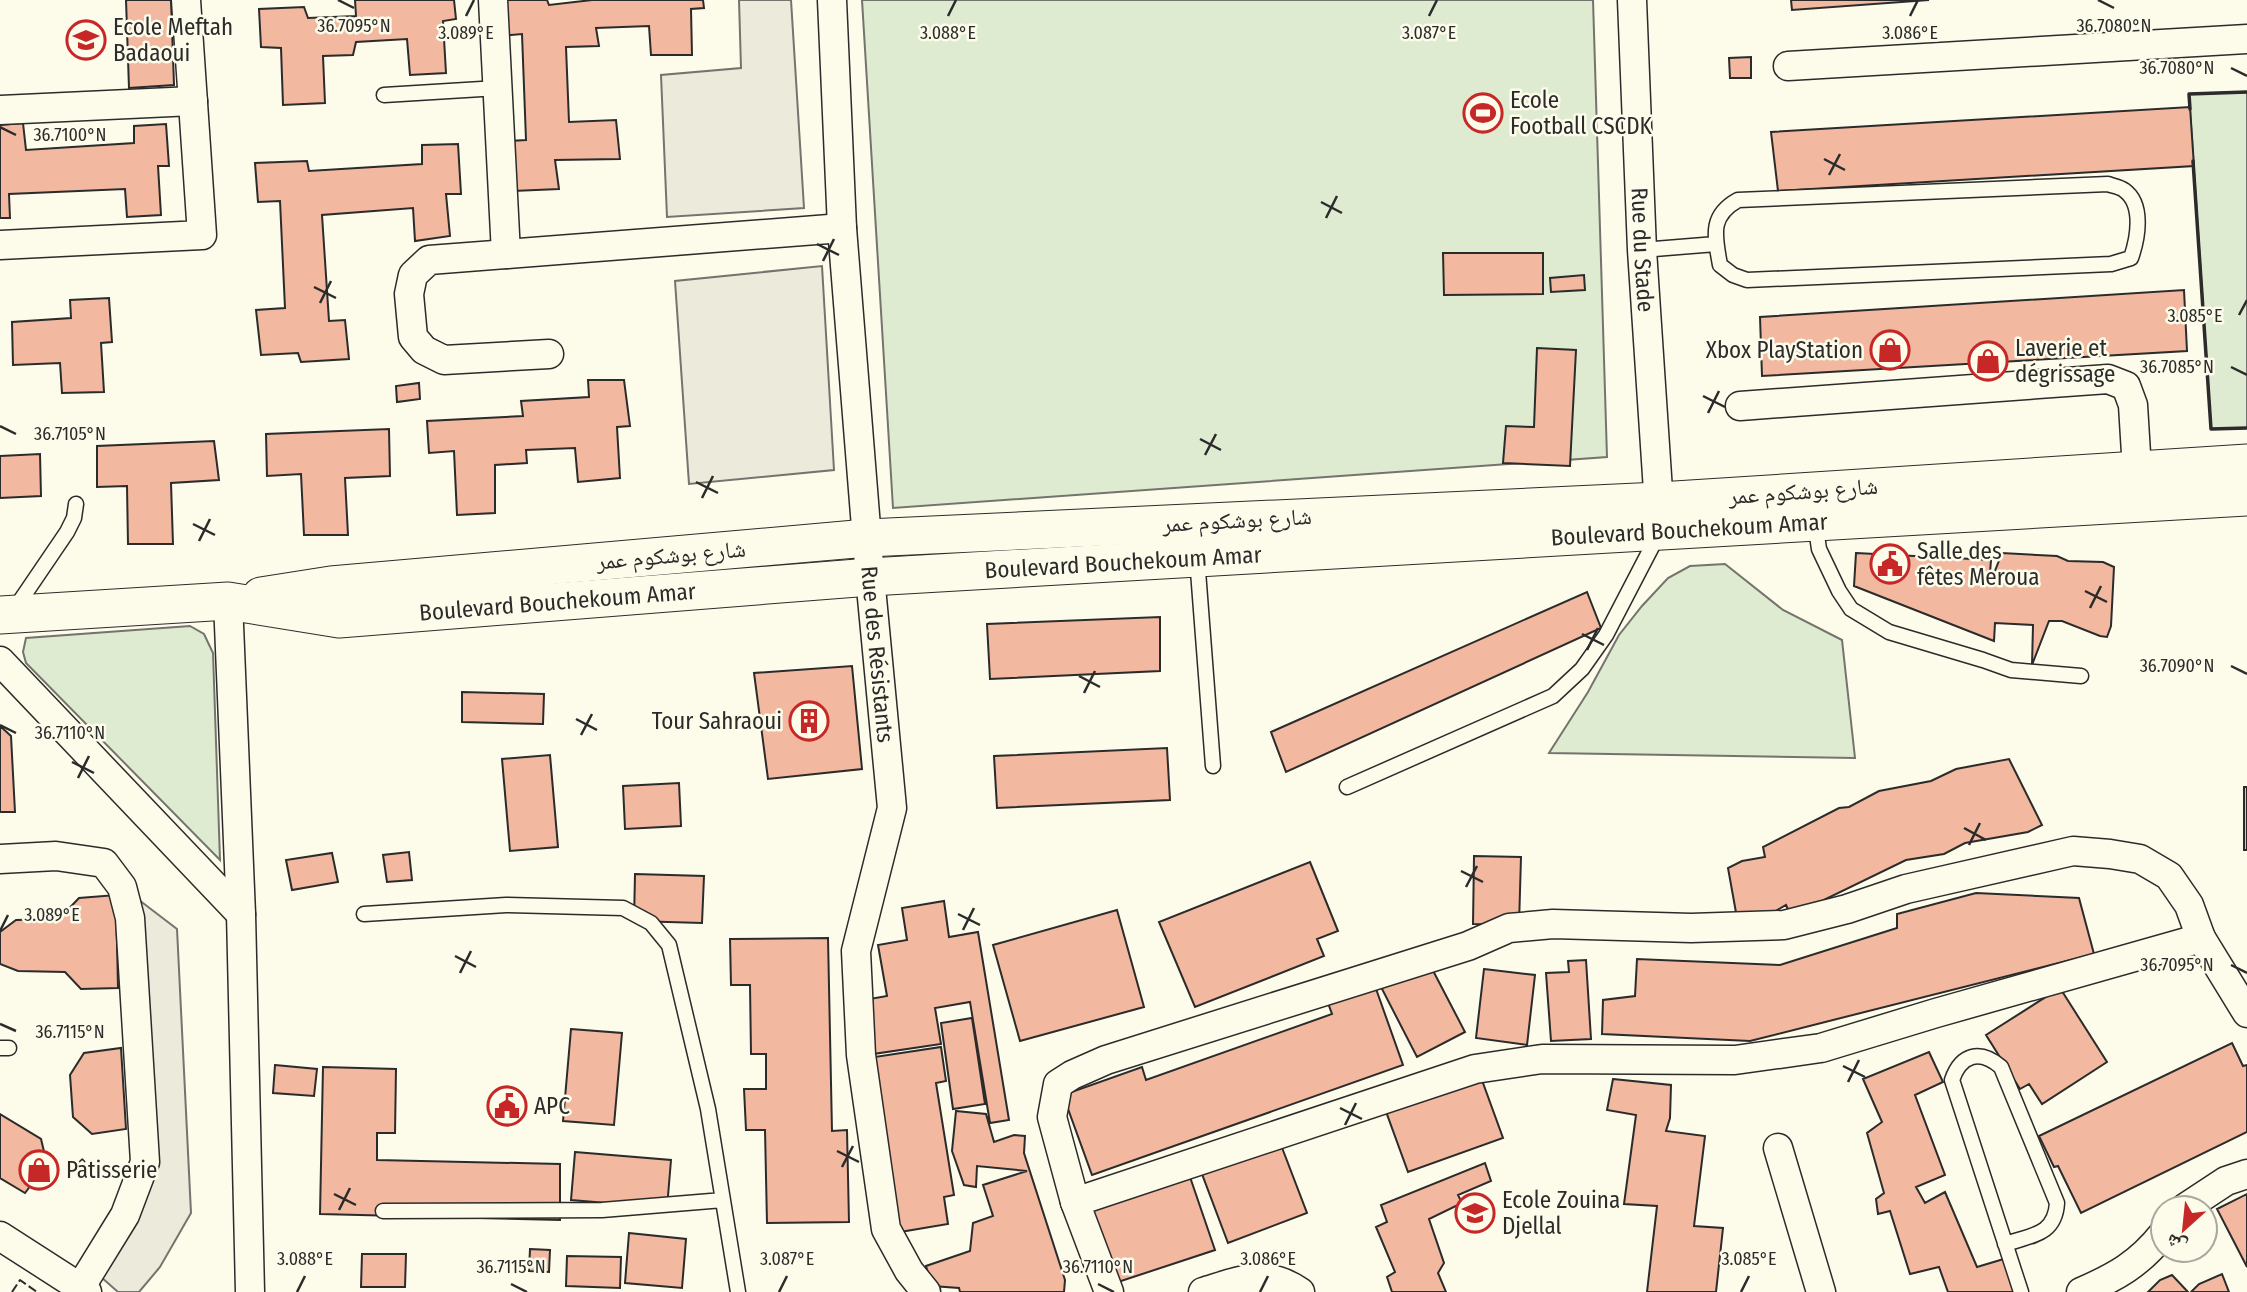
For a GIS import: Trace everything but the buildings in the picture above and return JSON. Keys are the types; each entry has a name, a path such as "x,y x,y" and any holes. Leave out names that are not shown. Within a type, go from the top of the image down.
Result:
{"street":[{"path":"0,245 202,235 186,0"},
{"path":"493,0 506,254"},
{"name":"Rue des Résistants","path":"832,0 842,228 892,808 856,951 861,1055 886,1229 909,1271 926,1292"},
{"name":"Rue du Stade","path":"1632,0 1642,250 1660,516"},
{"path":"1788,66 2247,39"},
{"path":"0,110 193,101"},
{"path":"549,354 444,360 424,350 413,337 409,294 413,275 429,260 842,228"},
{"path":"1740,406 2108,379 2126,386 2133,405 2137,470"},
{"name":"شارع بوشكوم عمر","path":"228,601 331,585 867,538 1660,516 2137,470 2247,463"},
{"name":"Boulevard Bouchekoum Amar","path":"6,614 228,601 339,619 870,577 1196,557 1660,516 1815,521 2247,497"},
{"path":"228,601 241,914 250,1292"},
{"path":"0,661 241,914"},
{"path":"1109,1292 1075,1202 1052,1117 1058,1084 1106,1060 1468,946 1509,928 1553,924 1691,928 1784,925 1847,909 1906,889 2073,851 2110,854 2140,859 2169,876 2189,905 2202,938 2247,1013"},
{"path":"0,859 56,856 104,863 122,887 130,918 145,1161 125,1215 84,1290 0,1236"},
{"path":"1075,1202 1475,1069 1542,1059 1735,1060 1821,1048 2202,938"},
{"path":"1778,1148 1821,1292"},
{"path":"2206,1194 2226,1181 2247,1174"},
{"path":"2081,1292 2114,1278 2149,1251"},
{"path":"1203,1292 1249,1278 1278,1279 1300,1292"}],"lane":[{"path":"384,95 498,88"},
{"path":"2108,184 2123,189 2135,202 2137,240 2131,258 2111,264 1747,280 1733,275 1720,265 1716,244 1716,223 1724,208 1738,200 2108,184"},
{"path":"1642,250 1716,244"},
{"path":"6,614 68,532 74,519 76,504"},
{"path":"1348,787 1553,696 1582,669 1606,635 1660,516"},
{"path":"1815,521 1819,549 1845,600 1851,609 1888,632 2011,670 2081,676"},
{"path":"1196,557 1213,766"},
{"path":"364,914 506,905 623,908 651,923 669,946 708,1110 738,1292"},
{"path":"2005,1244 2048,1229 2056,1217 2057,1203 2001,1068 1992,1059 1981,1056 1961,1061 1952,1080 2005,1244 2021,1292"},
{"path":"383,1211 601,1210 723,1199"}],"green space":[{"path":"862,0 1593,0 1607,457 893,508"},
{"path":"2247,92 2247,428 2211,429 2189,94"},
{"path":"1725,564 1783,610 1842,640 1855,758 1549,753 1588,692 1619,635 1668,578 1690,566"},
{"path":"190,626 204,634 213,653 220,860 26,663 23,652 26,638"}],"shaded area":[{"path":"739,0 791,0 804,208 667,217 661,75 741,68"},
{"path":"822,266 834,470 689,484 675,281"},
{"path":"122,887 177,929 191,1213 160,1267 139,1292 118,1292 92,1269 145,1161"}],"fence":[{"path":"12,1292 20,1280 37,1292"}],"wall":[{"path":"2190,109 2189,94 2247,92"},
{"path":"2193,161 2211,429 2247,428"}],"place":[{"name":"Ecole Meftah Badaoui","path":"86,40"},
{"name":"Ecole Football CSCDK","path":"1483,113"},
{"name":"Xbox PlayStation","path":"1890,350"},
{"name":"Laverie et dégrissage","path":"1988,361"},
{"name":"Salle des fêtes Meroua","path":"1890,564"},
{"name":"Tour Sahraoui","path":"809,721"},
{"name":"APC","path":"507,1106"},
{"name":"Pâtisserie","path":"39,1170"},
{"name":"Ecole Zouina Djellal","path":"1475,1213"}]}
